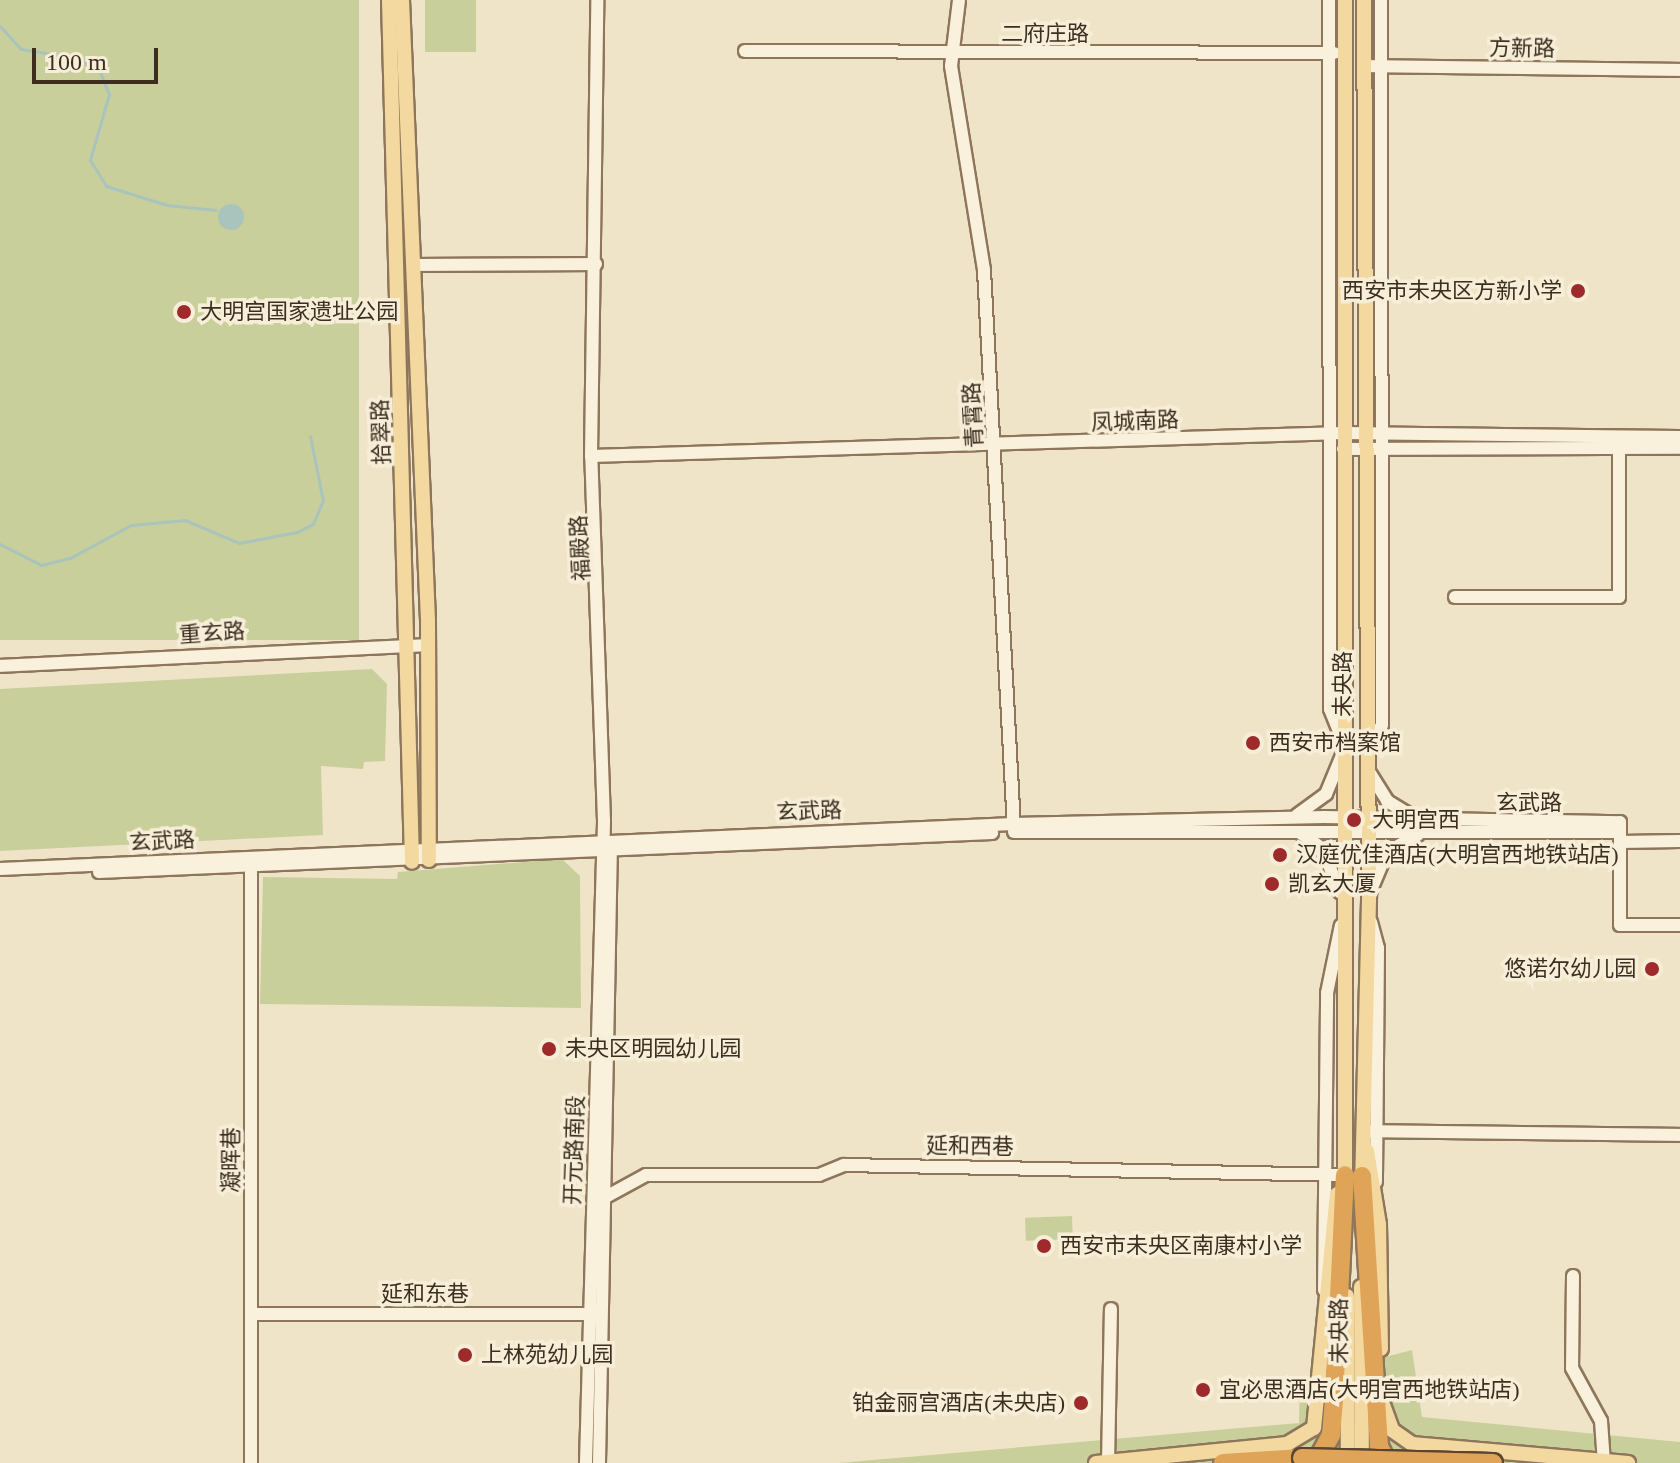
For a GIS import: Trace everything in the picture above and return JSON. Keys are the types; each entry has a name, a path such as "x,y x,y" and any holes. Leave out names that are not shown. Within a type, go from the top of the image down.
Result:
{"highway":[{"path":"1344,1175 1372,1261 1375,1398 1395,1460"},
{"path":"1301,1461 1331,1435 1335,1269 1344,1175"},
{"path":"1395,1460 1424,1463"},
{"path":"1223,1463 1395,1460 1493,1463"}],"main road":[{"name":"拾翠路","path":"389,0 409,645 412,856"},
{"name":"拾翠路","path":"402,0 416,265 428,645 429,855"},
{"name":"未央路","path":"1345,0 1337,53 1343,433 1343,823 1340,892 1346,1064 1344,1175 1362,1463"},
{"name":"未央路","path":"1344,1175 1369,1134 1363,1074 1369,893 1364,443 1364,0"},
{"path":"1369,1134 1376,1194 1382,1400 1392,1430 1420,1446 1628,1463"},
{"path":"1096,1463 1287,1444 1305,1436 1319,1415 1325,1293 1344,1175"},
{"name":"未央路","path":"1348,1463 1354,1300"}],"street":[{"name":"福殿路","path":"597,0 594,456 607,844"},
{"name":"青霄路","path":"959,0 955,54 984,270 1014,828"},
{"path":"1280,824 1314,807 1343,747 1330,709 1327,434 1337,53 1329,0"},
{"path":"1381,0 1382,725 1366,759 1394,808 1432,828"},
{"name":"二府庄路","path":"745,51 1337,53"},
{"name":"方新路","path":"1364,66 1680,70"},
{"path":"416,265 594,261"},
{"name":"凤城南路","path":"594,456 1343,433 1364,443"},
{"name":"凤城南路","path":"1343,449 1364,443 1680,437"},
{"name":"凤城南路","path":"1381,443 1680,448"},
{"path":"1455,597 1619,597 1619,448"},
{"name":"重玄路","path":"0,666 428,645"},
{"name":"玄武路","path":"0,869 412,856 607,844 1014,828 1343,823 1620,832 1680,841"},
{"path":"1280,824 1316,841 1340,892"},
{"path":"1369,893 1387,852 1432,828"},
{"path":"1620,832 1620,925 1680,925"},
{"name":"开元路南段","path":"586,1463 602,1199 607,844"},
{"name":"开元路南段","path":"599,1463 594,1314 607,844"},
{"name":"玄武路","path":"0,877 251,860"},
{"name":"凝晖巷","path":"251,860 251,1463"},
{"path":"1368,912 1378,948 1378,1052 1369,1134 1680,1135"},
{"path":"1341,925 1329,960 1327,1036 1344,1175"},
{"path":"1327,1036 1346,1064"},
{"path":"1363,1074 1378,1052"},
{"name":"延和西巷","path":"602,1199 646,1175 819,1175 844,1165 1344,1175"},
{"path":"1573,1276 1572,1368 1601,1421 1605,1462"},
{"path":"1108,1462 1111,1309"},
{"name":"延和东巷","path":"252,1314 594,1314"}],"green space":[{"name":"大明宫国家遗址公园","path":"0,0 359,0 359,640 0,640"},
{"path":"425,0 476,0 476,52 425,52"},
{"path":"372,669 387,684 385,761 364,762 363,769 321,766 323,835 0,851 0,689"},
{"path":"562,859 580,876 581,1008 260,1004 263,877 397,879 398,872"},
{"path":"1072,1216 1073,1239 1026,1241 1025,1218"},
{"path":"1412,1350 1422,1417 1680,1442 1680,1463 838,1463 1299,1423 1300,1379"}],"water":[{"path":"231,204 240,208 244,217 240,226 231,230 222,226 218,217 222,208"}],"waterway":[{"path":"0,26 21,49 78,58 100,72 109,94 90,160 106,186 167,205 216,210"},
{"path":"0,544 41,565 70,558 131,525 185,520 239,543 297,532 313,524 323,501 310,436"}],"place":[{"name":"西安市未央区方新小学","path":"1578,291"},
{"name":"大明宫国家遗址公园","path":"184,312"},
{"name":"西安市档案馆","path":"1253,743"},
{"name":"大明宫西","path":"1354,820"},
{"name":"汉庭优佳酒店(大明宫西地铁站店)","path":"1280,855"},
{"name":"凯玄大厦","path":"1272,884"},
{"name":"悠诺尔幼儿园","path":"1652,969"},
{"name":"未央区明园幼儿园","path":"549,1049"},
{"name":"西安市未央区南康村小学","path":"1044,1246"},
{"name":"上林苑幼儿园","path":"465,1355"},
{"name":"宜必思酒店(大明宫西地铁站店)","path":"1203,1390"},
{"name":"铂金丽宫酒店(未央店)","path":"1081,1403"}]}
